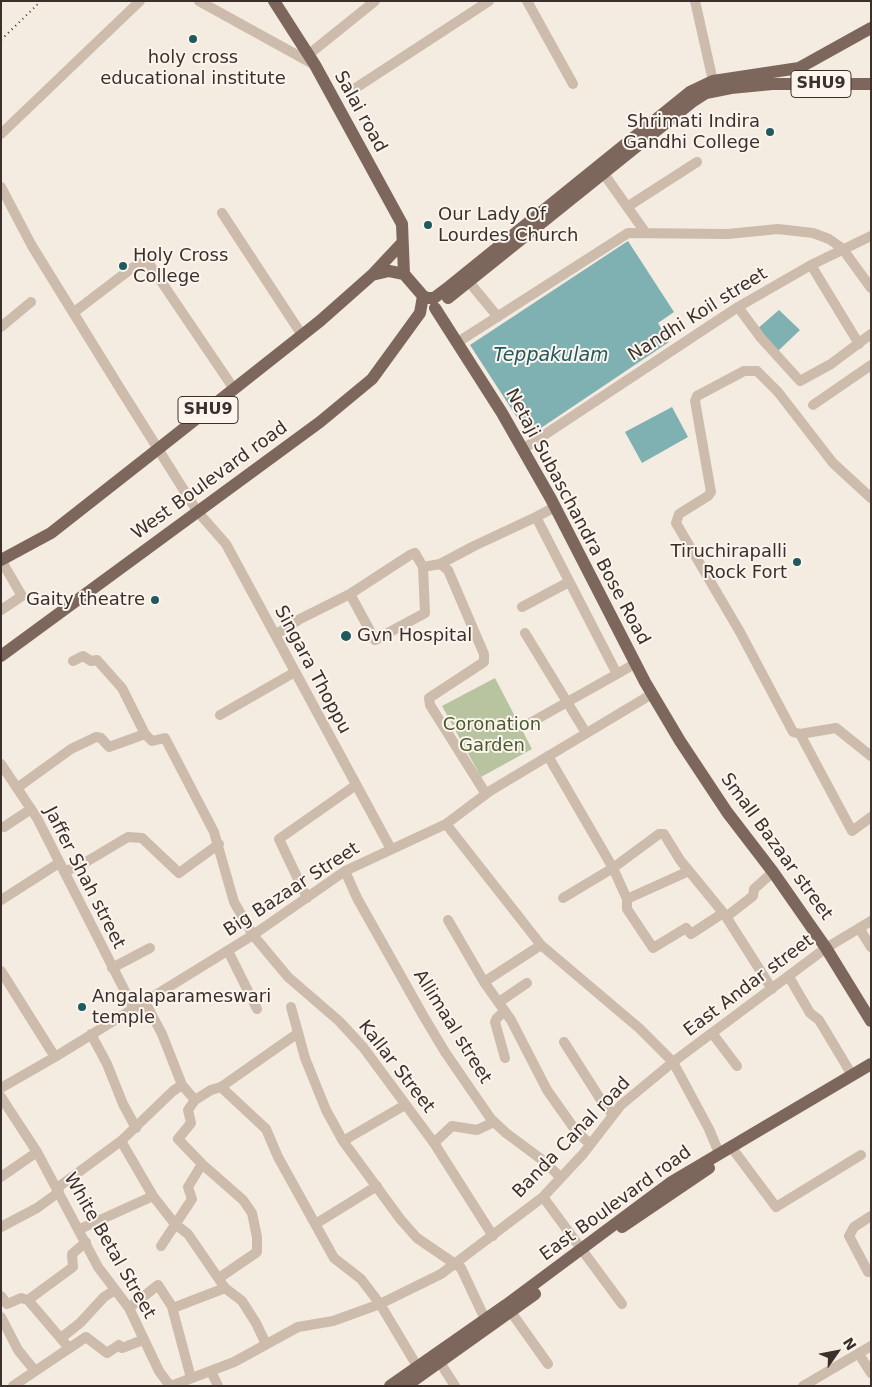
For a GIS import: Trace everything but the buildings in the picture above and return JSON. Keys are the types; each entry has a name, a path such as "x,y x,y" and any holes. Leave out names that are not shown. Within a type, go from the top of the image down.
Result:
{"main road":[{"name":"Salai road","path":"274,1 312,60 402,224 404,274"},
{"path":"772,71 799,68 871,28"},
{"name":"SHU9","path":"423,296 434,298 450,286 690,92 713,81 772,71 772,84"},
{"name":"SHU9","path":"420,313 435,308 469,282 692,102 706,93 724,89 772,84 871,84"},
{"name":"SHU9","path":"1,560 51,532 234,389 302,335 372,275 402,243"},
{"path":"372,275 389,271 404,274 423,296 420,313"},
{"name":"Netaji Subaschandra Bose Road","path":"435,308 458,342 523,449 652,694"},
{"name":"West Boulevard road","path":"1,656 320,422 372,379 420,313"},
{"name":"Small Bazaar street","path":"652,694 727,812 773,872 826,948 871,1021"},
{"name":"East Boulevard road","path":"390,1386 583,1253 633,1208 719,1153 871,1064"},
{"path":"406,1386 511,1312 583,1253 623,1226 735,1152 871,1073"}],"street":[{"path":"1,134 140,1"},
{"path":"199,1 312,60 375,1"},
{"path":"348,93 489,1"},
{"path":"527,1 573,84"},
{"path":"695,1 713,81"},
{"path":"627,207 697,162"},
{"path":"604,174 645,232"},
{"name":"Singara Thoppu","path":"1,187 32,246 197,511 226,544 391,849"},
{"path":"222,213 302,335"},
{"path":"458,342 628,233 728,234 778,229 820,235 842,248 871,288"},
{"name":"Nandhi Koil street","path":"523,449 738,307 811,264 871,236"},
{"path":"73,313 132,268 148,262 234,389"},
{"path":"811,264 859,344"},
{"path":"469,282 498,317"},
{"path":"1,327 31,302"},
{"path":"738,307 761,338 800,381 831,364 871,334"},
{"path":"813,405 871,365"},
{"path":"871,498 833,463 778,392 758,371 744,370 697,396 695,401 711,492 708,496 679,514 676,522 794,732 800,734 836,728 871,756"},
{"path":"423,567 440,564 555,507"},
{"path":"536,517 616,674"},
{"path":"275,635 300,619 350,594 415,553 423,567 425,613 376,640 350,594"},
{"path":"1,560 22,596 1,610"},
{"path":"440,564 448,570 484,654 484,662 429,698 430,705 486,794"},
{"path":"522,607 568,582"},
{"path":"525,634 586,733"},
{"path":"17,788 71,749 96,738 101,738 109,747 145,734 122,688 104,667 97,660 91,661 83,656 73,661"},
{"path":"530,723 636,663"},
{"path":"220,715 295,672"},
{"name":"Big Bazaar Street","path":"1,1088 55,1057 253,935 345,871 446,824 486,794 652,694"},
{"name":"Kallar Street","path":"145,734 152,741 167,740 182,774 219,844 234,902 253,935 288,977 339,1021 363,1047 434,1142 493,1236"},
{"path":"800,734 852,831 871,817"},
{"path":"548,756 613,868 627,900 626,909 653,948 686,928 691,934 724,915 753,896 754,888 773,872"},
{"name":"Jaffer Shah street","path":"1,764 31,809 134,1009"},
{"path":"306,898 279,839 356,785"},
{"path":"4,827 31,809"},
{"path":"446,824 541,944 640,1028 673,1062 709,1129 719,1153"},
{"path":"562,898 613,868 662,833 666,835 680,860 724,915 772,989"},
{"path":"1,900 62,867 86,862 128,837 142,838 179,873 219,844"},
{"name":"Allimaal street","path":"345,871 357,898 424,1017 445,1052 494,1122 545,1162 560,1177"},
{"path":"627,900 689,871"},
{"path":"448,920 484,982 505,1012 547,1090 576,1131 590,1144"},
{"name":"East Andar street","path":"673,1062 790,977 826,948 871,921"},
{"path":"859,928 871,946"},
{"path":"484,982 541,944"},
{"path":"112,968 150,948"},
{"path":"228,950 258,1009"},
{"path":"1,971 5,987 55,1057"},
{"path":"790,977 810,1012 819,1020 852,1075"},
{"path":"499,1002 527,983"},
{"path":"145,1002 162,1034 182,1085 195,1100"},
{"path":"291,1007 321,1099 343,1141 417,1238 461,1268 485,1319"},
{"path":"505,1012 495,1022 505,1058"},
{"path":"219,1278 257,1252 257,1237 252,1213 243,1200 202,1164 178,1139 191,1123 188,1110 195,1100 221,1087 298,1033"},
{"path":"91,1034 136,1128"},
{"path":"712,1034 737,1066"},
{"path":"564,1042 601,1100 613,1115"},
{"name":"Banda Canal road","path":"170,1386 234,1362 298,1327 333,1321 380,1304 441,1274 543,1197 583,1154 621,1105 673,1062"},
{"path":"1,1227 37,1208 136,1128 173,1091 182,1085"},
{"path":"221,1087 266,1129 278,1157 334,1258 359,1276 380,1304 417,1366"},
{"name":"White Betal Street","path":"1,1098 37,1152 98,1267 129,1308 159,1371 170,1386"},
{"path":"343,1141 405,1105"},
{"path":"434,1142 452,1126 477,1130 494,1122"},
{"path":"120,1141 152,1196 175,1224 188,1234 225,1288 242,1301 256,1322 266,1344"},
{"path":"1,1177 37,1152"},
{"path":"735,1152 775,1207 861,1155"},
{"path":"161,1246 192,1199 188,1187 202,1164"},
{"path":"316,1223 377,1186"},
{"path":"80,1230 152,1196"},
{"path":"543,1197 622,1304"},
{"path":"870,1273 850,1236 854,1227 871,1216"},
{"path":"28,1300 73,1267 75,1265 72,1254 86,1242"},
{"path":"129,1308 158,1285 172,1307 191,1378"},
{"path":"172,1307 176,1308 225,1288"},
{"path":"61,1338 80,1323 104,1297 115,1290"},
{"path":"3,1303 21,1298 28,1300 70,1348"},
{"path":"511,1312 548,1364"},
{"path":"1,1317 18,1350 34,1371"},
{"path":"13,1386 86,1337 107,1353 119,1345 122,1348 143,1340"},
{"path":"803,1386 818,1382 871,1346"},
{"path":"859,1354 871,1373"},
{"path":"439,1361 455,1386"},
{"path":"210,1371 218,1386"}],"green space":[{"name":"Coronation Garden","path":"495,678 532,749 481,777 442,706"}],"water":[{"name":"Teppakulam","path":"628,241 674,312 658,323 669,342 529,436 470,345"},
{"path":"779,310 800,330 778,351 756,330"},
{"path":"672,407 688,437 642,463 625,432"}],"railway":[{"path":"1,40 41,1"}],"place":[{"name":"holy cross educational institute","path":"193,39"},
{"name":"Shrimati Indira Gandhi College","path":"770,132"},
{"name":"Our Lady Of Lourdes Church","path":"428,225"},
{"name":"Holy Cross College","path":"123,266"},
{"name":"Tiruchirapalli Rock Fort","path":"797,562"},
{"name":"Gaity theatre","path":"155,600"},
{"name":"Gvn Hospital","path":"346,636"},
{"name":"Angalaparameswari temple","path":"82,1007"}]}
